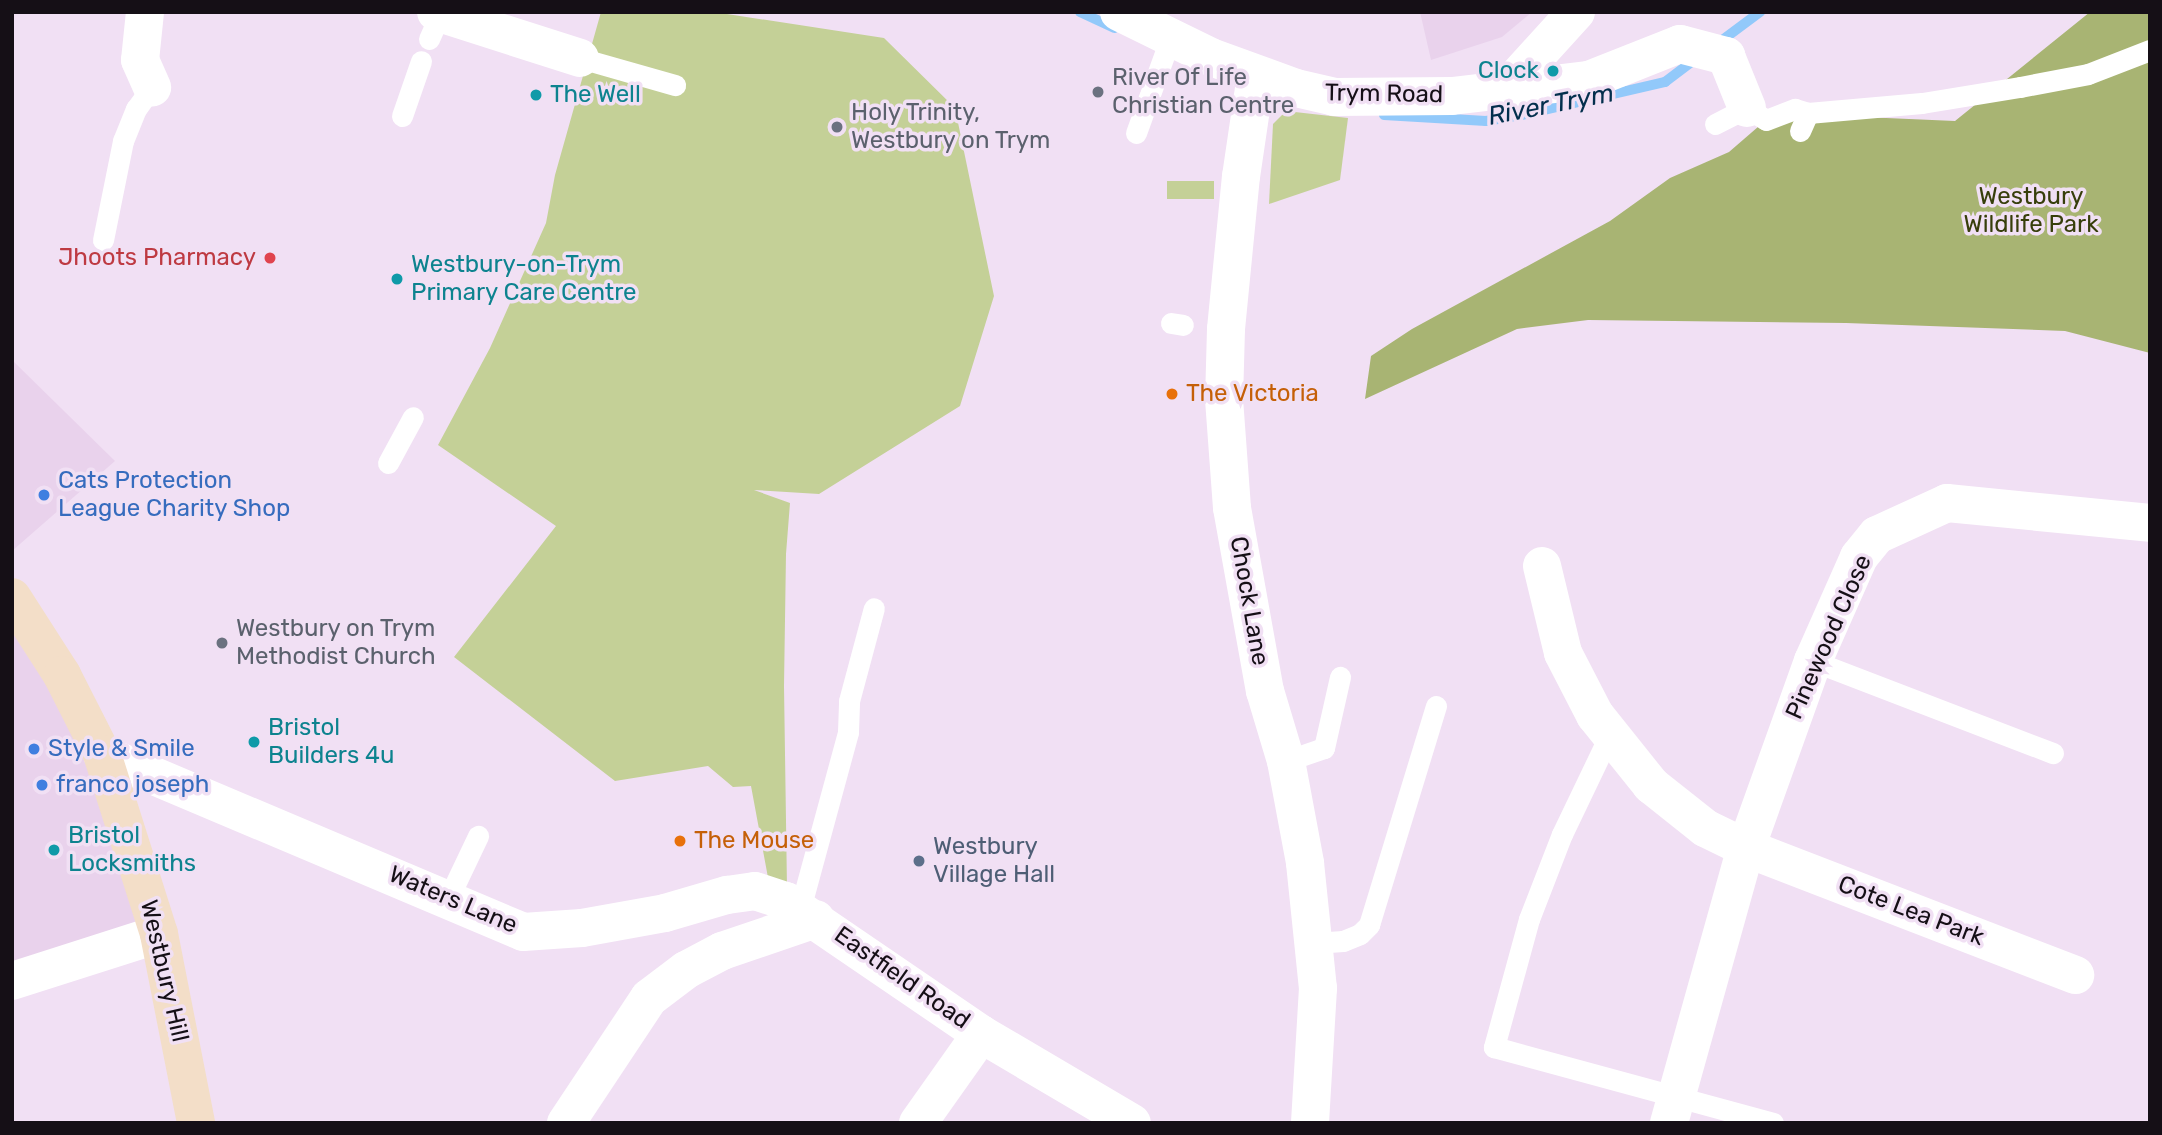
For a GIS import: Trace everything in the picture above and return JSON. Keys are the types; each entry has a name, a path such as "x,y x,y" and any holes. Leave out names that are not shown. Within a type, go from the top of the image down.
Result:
{"main road":[{"name":"Westbury Hill","path":"12,597 62,675 102,754 159,934 196,1123"}],"street":[{"path":"145,12 140,60 152,87"},
{"name":"Trym Road","path":"1119,12 1170,39 1256,75 1334,97 1405,99 1589,80 1681,44 1726,56 1731,116"},
{"path":"1506,89 1576,12"},
{"path":"435,22 580,58"},
{"name":"Chock Lane","path":"1256,75 1218,329 1232,508 1265,691 1286,761 1305,863 1318,988 1310,1123"},
{"name":"Pinewood Close","path":"1746,848 1813,661 1859,557 1877,535 1909,518 1947,503 2150,523"},
{"name":"Cote Lea Park","path":"1542,566 1563,653 1595,715 1651,785 1705,828 1746,848 2075,975"},
{"name":"Waters Lane","path":"102,754 523,932 582,928 665,913 727,895 755,891 808,914"},
{"path":"1672,1111 1746,848"},
{"name":"Eastfield Road","path":"566,1123 649,998 686,970 722,951 808,914 981,1034 1132,1123"},
{"path":"12,981 159,934"},
{"path":"923,1121 981,1034"}],"lane":[{"path":"1136,133 1170,39"},
{"path":"1731,116 1766,120 1795,109 1804,122 2088,74 2150,50"},
{"path":"580,58 675,85"},
{"path":"401,116 421,61"},
{"path":"103,240 123,141 136,108 152,87"},
{"path":"388,463 413,417"},
{"path":"808,914 848,732 849,701 874,608"},
{"path":"1813,661 2053,752"},
{"path":"1286,761 1324,748 1340,677"},
{"path":"1314,943 1343,941 1360,934 1369,925 1436,706"},
{"path":"1610,734 1562,834 1529,919 1494,1047 1672,1111 1773,1123"},
{"path":"448,900 478,836"}],"shaded area":[{"path":"1420,12 1532,12 1502,37 1431,60"},
{"path":"12,360 115,461 12,551"},
{"path":"12,597 62,675 159,934 12,969"}],"green space":[{"path":"601,12 714,12 884,38 955,108 994,296 960,406 819,494 754,490 790,503 786,554 784,686 787,888 769,883 751,786 733,787 708,766 615,781 454,657 556,526 438,445 490,348 546,223 555,175"},
{"name":"Westbury Wildlife Park","path":"2090,12 2150,12 2150,353 2065,331 1846,323 1588,320 1517,329 1365,399 1371,356 1412,329 1610,221 1670,178 1729,152 1766,120 1840,116 1955,121"},
{"path":"1286,111 1348,118 1340,180 1269,204 1273,124"},
{"path":"1167,181 1214,181 1214,199 1167,199"}],"waterway":[{"name":"River Trym","path":"1080,12 1115,28"},
{"name":"River Trym","path":"1717,44 1760,12"},
{"name":"River Trym","path":"1384,115 1486,121 1527,114 1665,82 1698,57"}],"place":[{"name":"Clock","path":"1553,71"},
{"name":"River Of Life Christian Centre","path":"1098,92"},
{"name":"The Well","path":"536,95"},
{"name":"Holy Trinity, Westbury on Trym","path":"837,127"},
{"name":"Jhoots Pharmacy","path":"270,258"},
{"name":"Westbury-on-Trym Primary Care Centre","path":"397,279"},
{"name":"The Victoria","path":"1172,394"},
{"name":"Cats Protection League Charity Shop","path":"44,495"},
{"name":"Westbury on Trym Methodist Church","path":"222,643"},
{"name":"Bristol Builders 4u","path":"254,742"},
{"name":"Style & Smile","path":"34,749"},
{"name":"franco joseph","path":"42,785"},
{"name":"The Mouse","path":"680,841"},
{"name":"Bristol Locksmiths","path":"54,850"},
{"name":"Westbury Village Hall","path":"919,861"}]}
